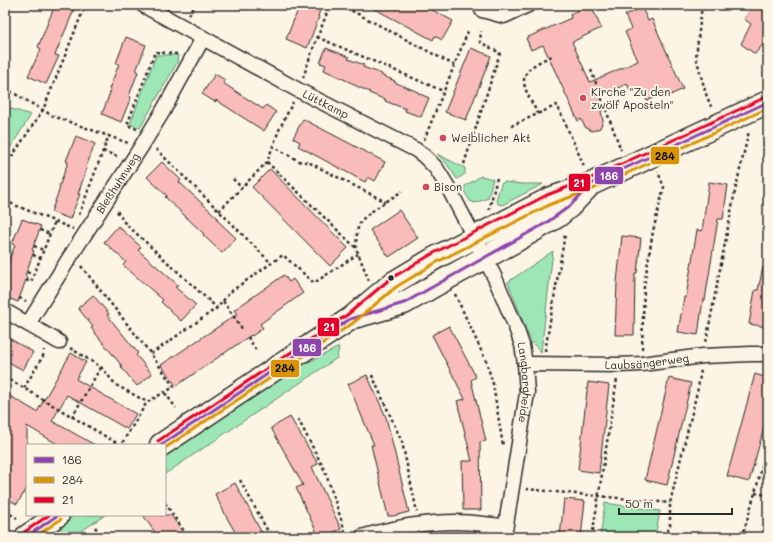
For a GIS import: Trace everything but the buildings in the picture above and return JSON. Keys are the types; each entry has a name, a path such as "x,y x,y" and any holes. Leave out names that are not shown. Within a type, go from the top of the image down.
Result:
{"main road":[{"path":"162,444 350,318 393,283 435,258 549,199 588,176 768,102"},
{"path":"350,318 404,303 446,278 538,228 558,216 570,206 588,176"},
{"path":"22,528 55,516"}],"street":[{"name":"Lüttkamp","path":"143,5 298,90 416,150 436,168 449,189 485,258"},
{"path":"482,10 504,16 528,5"},
{"name":"Bleßhuhnweg","path":"28,324 163,111 202,38"},
{"name":"Langbargheide","path":"485,258 515,325 522,346 525,364 527,393 504,532"},
{"path":"5,311 54,340"},
{"name":"Laubsängerweg","path":"525,364 619,365 642,364 703,356 768,354"},
{"path":"362,537 419,524 457,522 504,532"}],"path":[{"path":"5,167 43,110 85,6 89,7 90,5"},
{"path":"187,19 195,5"},
{"path":"302,80 330,5"},
{"path":"341,5 454,65"},
{"path":"702,5 696,57 706,94 714,111"},
{"path":"423,143 469,29"},
{"path":"464,164 500,54 480,42 481,31"},
{"path":"318,37 443,91"},
{"path":"141,130 127,125 154,52 182,54"},
{"path":"538,114 525,87 524,80 532,66 554,55"},
{"path":"591,70 622,153"},
{"path":"5,88 53,116 128,142"},
{"path":"219,211 267,162 278,130 293,102"},
{"path":"511,126 557,105 588,176"},
{"path":"666,537 670,526 670,503 698,388 735,191 750,129"},
{"path":"76,222 109,135"},
{"path":"272,146 301,162 308,162 386,202"},
{"name":"Bleßhuhnweg","path":"155,148 271,263"},
{"path":"103,151 123,159"},
{"path":"267,162 356,248"},
{"path":"642,364 644,286 652,231 664,187 655,165"},
{"path":"489,211 497,178"},
{"path":"233,179 242,188"},
{"path":"369,281 356,248 357,229 360,222 366,216 402,191"},
{"path":"5,201 78,230"},
{"name":"Bleßhuhnweg","path":"117,211 124,222 217,308"},
{"path":"26,280 31,282 55,221"},
{"path":"40,230 50,234"},
{"path":"545,352 565,234"},
{"path":"34,246 43,250"},
{"path":"151,354 217,308 230,292 283,255 314,283 358,254"},
{"path":"33,255 40,258"},
{"path":"82,267 151,354 174,387 147,402 122,444"},
{"path":"26,272 34,275"},
{"path":"452,290 459,301 486,361 493,384 504,452"},
{"path":"223,301 243,330"},
{"path":"248,337 257,352"},
{"path":"24,388 43,356 45,345 54,340 101,367 116,385 147,402"},
{"path":"592,537 619,365"},
{"path":"72,418 101,367"},
{"path":"372,375 402,442 419,524"},
{"path":"5,377 72,418 119,444"},
{"path":"165,393 176,408"},
{"path":"298,419 324,471 347,537"},
{"path":"742,537 768,444"},
{"path":"240,480 271,537"},
{"path":"512,488 670,503"},
{"path":"755,493 768,495"},
{"path":"166,504 188,537"},
{"path":"5,511 22,528"},
{"path":"95,527 102,537"}],"green space":[{"path":"156,55 178,55 177,63 140,128 130,124"},
{"path":"5,107 31,115 5,156"},
{"path":"437,154 465,168 465,174 457,179 447,164"},
{"path":"481,176 493,179 488,198 475,203 470,201 464,191 465,186"},
{"path":"504,182 543,184 502,205 498,204 496,200 501,184"},
{"path":"553,251 541,352 531,342 508,282"},
{"path":"339,347 337,358 166,473 166,452 271,381"},
{"path":"605,503 660,511 655,537 600,537"},
{"path":"74,516 104,516 73,537 43,537"}],"transit line":[{"name":"21","path":"158,441 347,315 390,279 432,254 547,195 589,179 766,97"},
{"name":"186","path":"162,444 350,319 404,303 546,223 570,206 591,184 768,102"},
{"name":"284","path":"166,447 353,323 396,287 437,262 551,204 593,189 768,108"},
{"name":"21","path":"23,533 48,516"},
{"name":"186","path":"26,537 57,516"},
{"name":"284","path":"35,537 61,519"}],"place":[{"name":"Kirche \"Zu den zwölf Aposteln\"","path":"583,98"},
{"name":"Weiblicher Akt","path":"443,138"},
{"name":"Bison","path":"426,187"}]}
